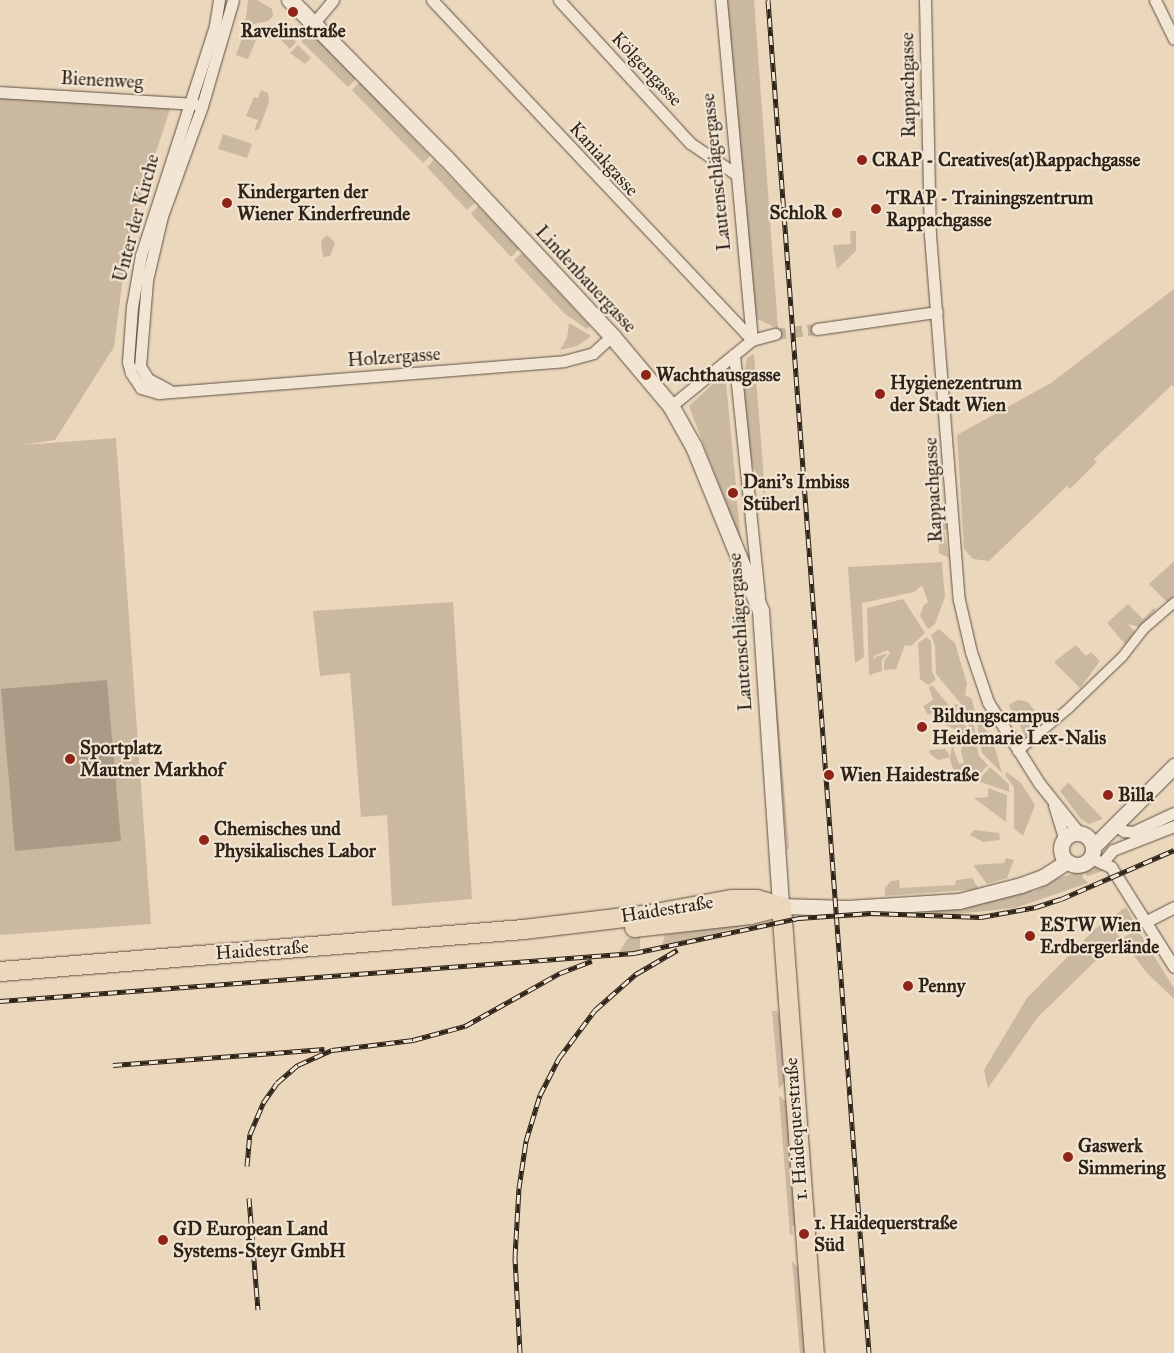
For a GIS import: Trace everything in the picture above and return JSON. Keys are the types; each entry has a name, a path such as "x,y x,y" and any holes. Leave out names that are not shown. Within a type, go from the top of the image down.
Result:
{"main road":[{"name":"Lindenbauergasse","path":"276,0 312,23"},
{"name":"Lindenbauergasse","path":"290,0 446,158 612,336 671,406 694,447 761,611"},
{"name":"Lautenschlägergasse","path":"761,611 781,906"},
{"name":"Haidestraße","path":"0,971 523,929 649,914 731,899 756,899 781,906"},
{"name":"1. Haidequerstraße","path":"781,906 814,1353"}],"street":[{"name":"Unter der Kirche","path":"171,391 159,393 141,388 129,341 142,279 149,224 215,26 220,0"},
{"name":"Unter der Kirche","path":"142,279 162,216 202,106 233,0"},
{"path":"312,23 333,0"},
{"name":"Kaniakgasse","path":"432,0 752,340"},
{"name":"Kölgengasse","path":"560,0 690,142 737,175"},
{"name":"Lautenschlägergasse","path":"721,0 752,340"},
{"name":"Rappachgasse","path":"925,0 930,235 959,600 980,680 999,723 1054,805 1091,848 1111,867 1174,967"},
{"path":"1155,0 1174,39"},
{"name":"Bienenweg","path":"0,92 188,103 202,106"},
{"path":"817,330 937,312"},
{"path":"671,406 752,340 775,334"},
{"name":"Holzergasse","path":"171,391 564,361 594,353 612,336"},
{"name":"Lautenschlägergasse","path":"734,355 761,611"},
{"path":"1017,751 1068,708 1122,656 1151,620 1174,602"},
{"path":"1064,851 1082,865 1091,848 1174,766"},
{"name":"Rappachgasse","path":"1054,805 1064,851"},
{"path":"1115,825 1124,831 1133,832 1174,813"},
{"path":"1064,851 1091,848 1113,850 1174,826"},
{"name":"Haidestraße","path":"781,906 847,908 931,904 975,899 1043,877 1064,851"},
{"path":"1144,922 1174,907"}],"shaded area":[{"path":"248,0 257,0 272,9 273,16 268,21 245,26"},
{"path":"726,0 754,0 778,329 755,318"},
{"path":"271,25 282,29 296,42 290,49 280,39 266,38 264,26"},
{"path":"261,26 264,38 256,40 248,59 236,55 242,38"},
{"path":"303,26 358,77 348,87 302,42"},
{"path":"298,45 311,58 305,64 290,53"},
{"path":"360,82 430,156 423,163 352,90"},
{"path":"261,90 268,93 269,102 259,129 254,131 258,120 246,116 254,97 258,98"},
{"path":"0,97 171,106 136,213 126,253 114,347 55,440 23,445 116,438 151,924 0,935"},
{"path":"223,134 252,144 247,158 218,149"},
{"path":"434,160 475,203 467,210 427,167"},
{"path":"478,206 519,249 511,257 471,214"},
{"path":"850,231 856,231 856,251 837,269 833,245 851,244"},
{"path":"327,235 335,243 330,256 323,257 321,241"},
{"path":"522,253 590,326 587,329 565,314 514,260"},
{"path":"1174,289 1174,387 1172,385 1094,459 1097,462 1070,489 1067,486 989,561 973,559 964,549 957,435 1051,383"},
{"path":"569,323 591,336 577,346 560,350 567,338"},
{"path":"754,354 764,494 749,455 741,374 744,373 747,358"},
{"path":"725,373 736,485 730,485 731,501 737,501 741,543 689,406"},
{"path":"938,514 943,514 947,518 947,529 944,530 949,558 939,553"},
{"path":"1174,561 1174,597 1167,602 1149,584"},
{"path":"942,562 945,597 935,624 928,629 920,616 923,606 928,602 922,585 914,592 862,603 864,657 855,663 848,567"},
{"path":"903,599 925,633 911,646 905,645 896,669 884,670 884,661 890,653 888,650 874,656 873,662 875,657 888,653 882,660 882,671 869,675 867,608"},
{"path":"453,602 472,899 392,906 387,815 361,817 350,673 320,676 313,611"},
{"path":"1128,604 1143,619 1154,608 1156,610 1139,627 1128,624 1135,632 1125,644 1107,623"},
{"path":"939,629 955,643 967,684 965,695 972,699 975,713 993,741 1002,773 982,753 977,723 936,674 935,645 931,635"},
{"path":"927,637 931,641 932,671 936,680 928,685 920,679 918,643"},
{"path":"1076,645 1086,656 1091,652 1100,661 1080,688 1054,662"},
{"path":"773,652 789,849 787,849 772,674"},
{"path":"107,680 121,841 15,851 1,689"},
{"path":"932,685 966,726 965,734 939,722 935,711 928,715 923,706 933,700 929,687"},
{"path":"1018,700 1028,702 1041,719 1038,727 1026,738 1009,705"},
{"path":"957,704 974,725 976,738 967,734 969,726 953,706"},
{"path":"965,738 976,742 979,756 988,765 975,779 953,769 950,759 952,745 959,764 964,763 961,751"},
{"path":"945,749 951,757 938,760 929,753 930,750"},
{"path":"990,767 1009,784 1009,792 978,781"},
{"path":"1007,772 1021,783 1035,805 1023,836 1014,828 1014,787 1005,775"},
{"path":"1068,783 1103,819 1089,824 1081,819 1060,791"},
{"path":"988,788 1007,795 1006,822 974,798 988,797"},
{"path":"974,830 999,833 1000,840 983,842 970,835"},
{"path":"1006,858 1014,860 1007,878 987,884 973,865 1004,863"},
{"path":"1095,867 1105,870 1088,876 1084,873 1082,877 1088,883 1015,908 946,915 917,911 977,904 1030,887 1033,892 1058,878"},
{"path":"972,878 979,889 885,896 885,888 891,881 899,880 900,888 955,885 956,880"},
{"path":"1126,907 1134,922 1117,933 1120,937 1038,1017 988,1088 984,1070 1027,998 1095,929"},
{"path":"749,923 749,925 662,946 665,935"},
{"path":"1135,931 1139,932 1174,988 1174,999 1147,973 1121,939"},
{"path":"640,937 640,951 619,952 628,938"},
{"path":"772,1011 777,1011 780,1017 785,1081 779,1089"},
{"path":"779,1096 787,1102 796,1226 792,1226 793,1235 790,1235"},
{"path":"792,1261 799,1269 806,1353 800,1353"}],"tunnel":[{"path":"775,334 817,329"}],"railway":[{"path":"768,0 869,1353"},
{"path":"0,1001 634,953 799,918 871,913 981,917 1036,907 1061,899 1174,850"},
{"path":"520,1353 515,1257 519,1188 526,1141 540,1095 559,1058 595,1010 636,974 677,950"},
{"path":"247,1166 250,1134 263,1103 277,1083 298,1065 332,1050 413,1040 465,1026 560,973 592,961"},
{"path":"113,1065 324,1049"},
{"path":"249,1198 258,1310"}],"place":[{"name":"Ravelinstraße","path":"293,12"},
{"name":"CRAP - Creatives(at)Rappachgasse","path":"862,160"},
{"name":"Kindergarten der Wiener Kinderfreunde","path":"227,203"},
{"name":"TRAP - Trainingszentrum Rappachgasse","path":"876,209"},
{"name":"SchloR","path":"837,213"},
{"name":"Wachthausgasse","path":"646,375"},
{"name":"Hygienezentrum der Stadt Wien","path":"880,394"},
{"name":"Dani's Imbiss Stüberl","path":"733,493"},
{"name":"Bildungscampus Heidemarie Lex-Nalis","path":"922,727"},
{"name":"Sportplatz Mautner Markhof","path":"70,759"},
{"name":"Wien Haidestraße","path":"829,775"},
{"name":"Billa","path":"1108,795"},
{"name":"Chemisches und Physikalisches Labor","path":"204,840"},
{"name":"ESTW Wien Erdbergerlände","path":"1030,936"},
{"name":"Penny","path":"908,986"},
{"name":"Gaswerk Simmering","path":"1068,1157"},
{"name":"1. Haidequerstraße Süd","path":"804,1234"},
{"name":"GD European Land Systems-Steyr GmbH","path":"163,1240"}]}
